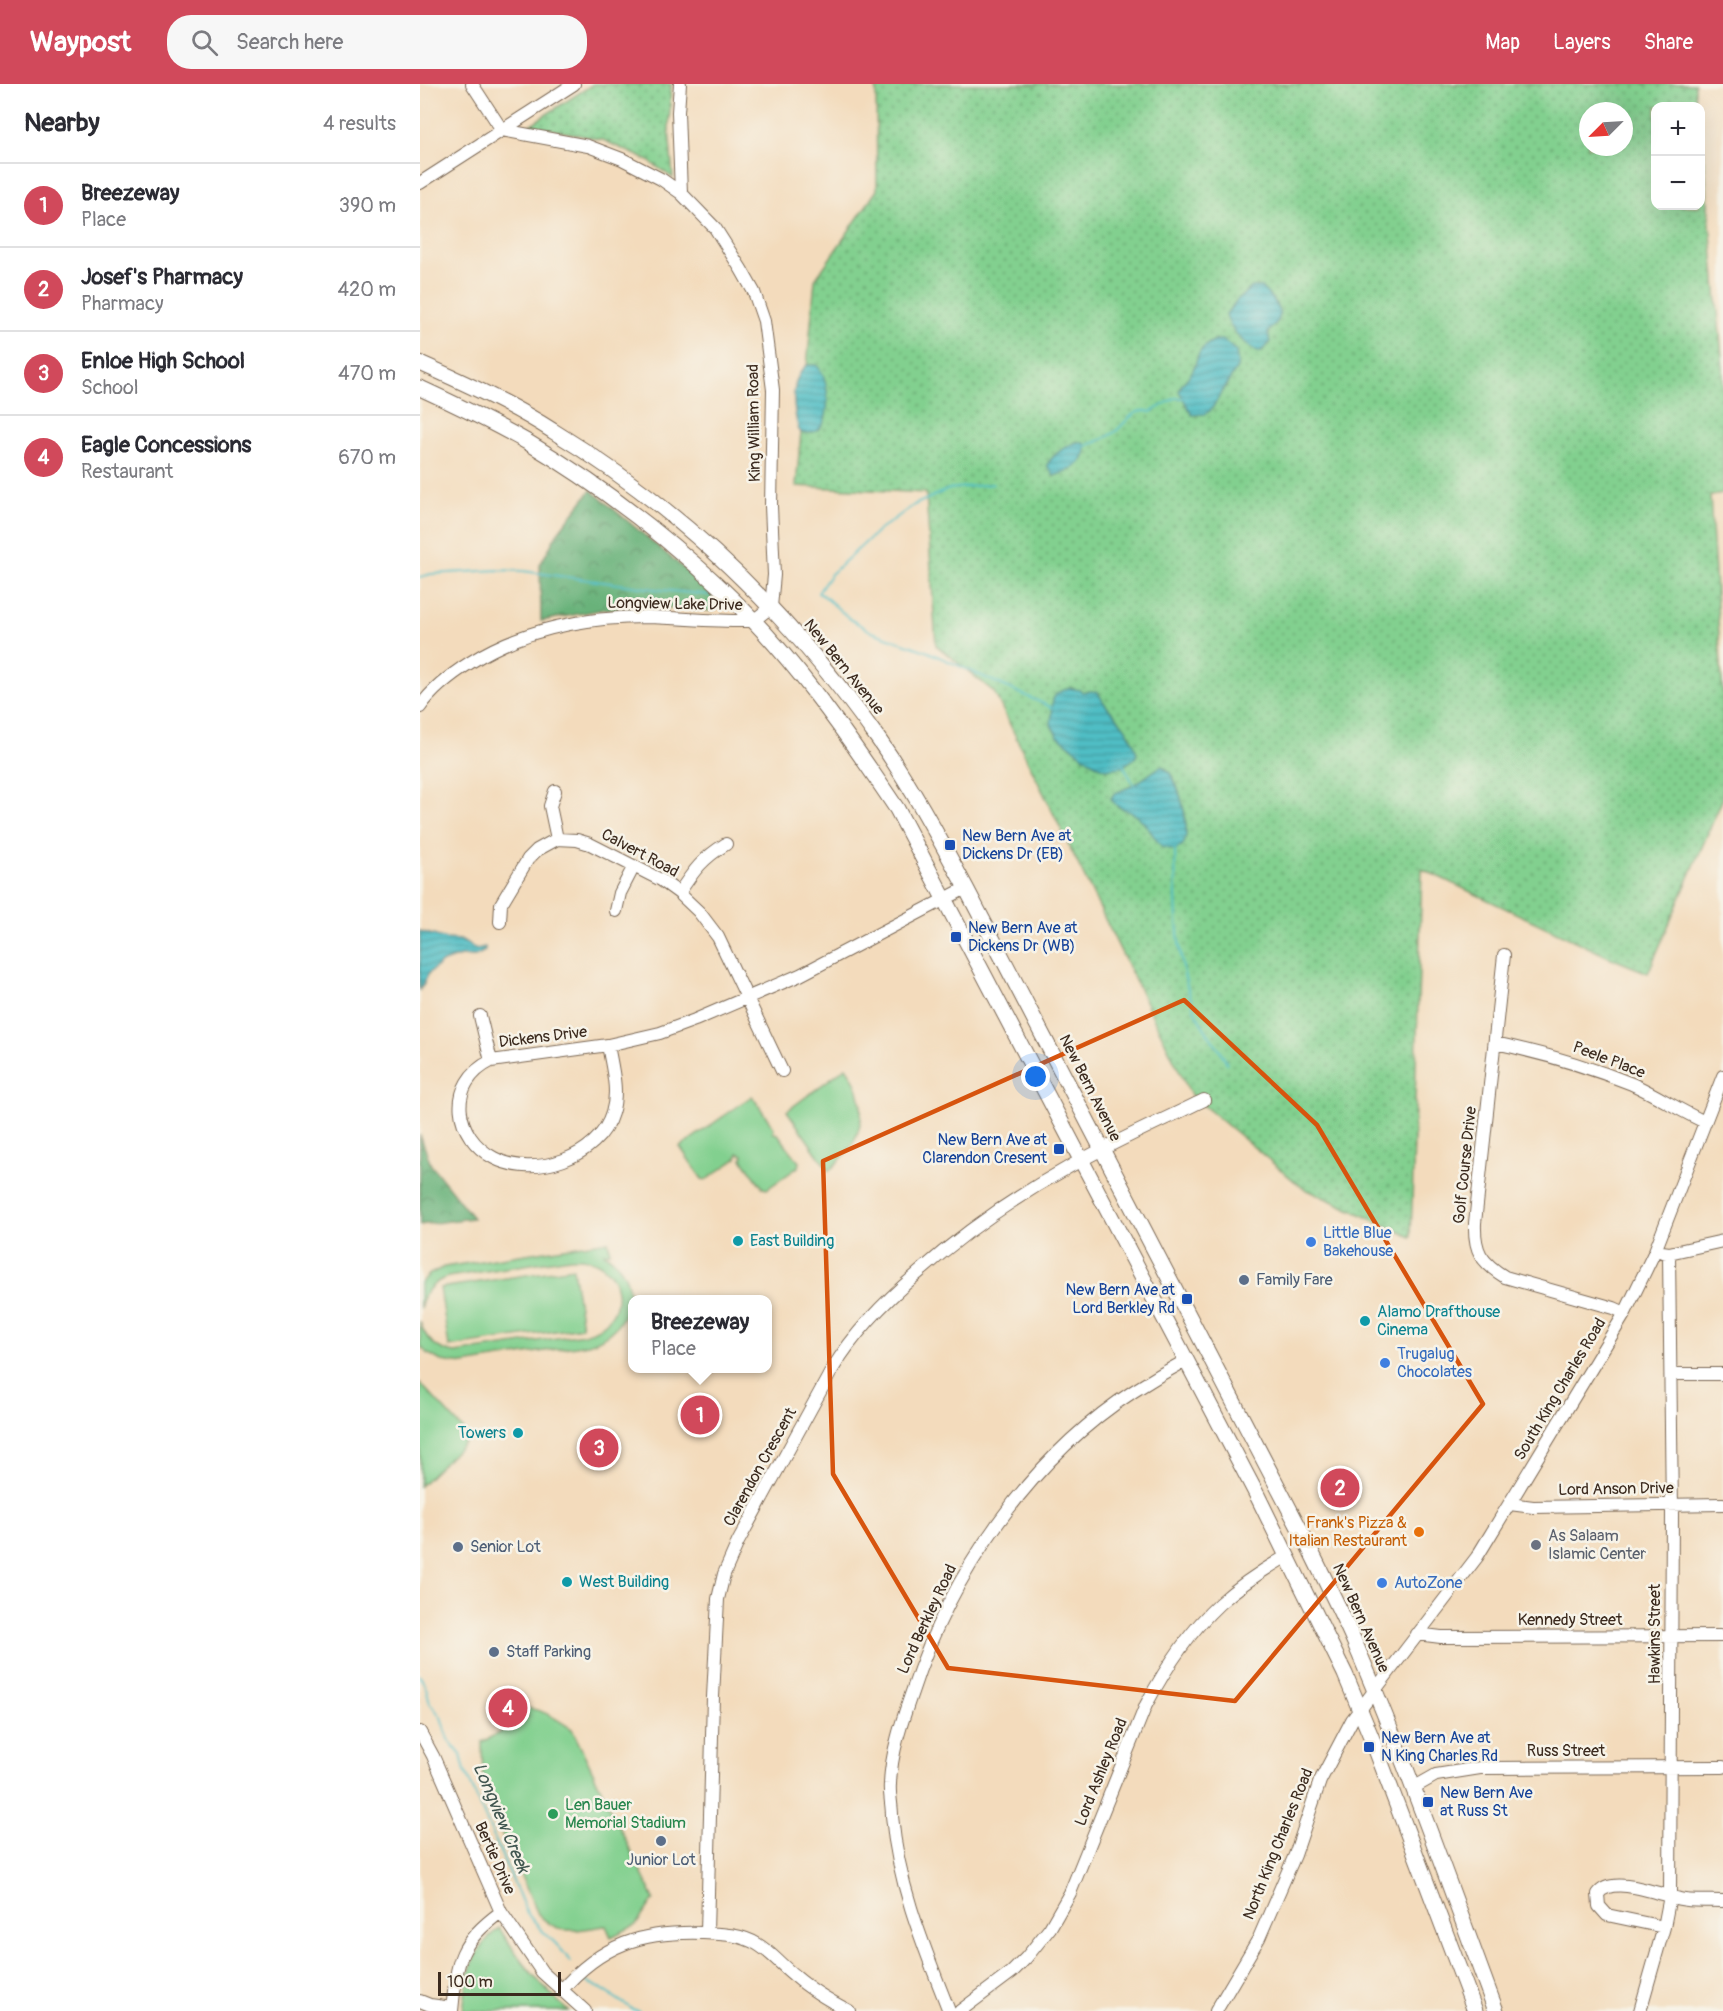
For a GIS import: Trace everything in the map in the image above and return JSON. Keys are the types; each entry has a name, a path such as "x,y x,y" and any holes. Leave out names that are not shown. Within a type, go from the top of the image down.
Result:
{"main road":[{"name":"New Bern Avenue","path":"420,363 465,383 552,430 606,466 686,525 771,607 829,674 879,740 920,804 966,888 1202,1346 1306,1541 1374,1691 1413,1788 1496,2011"},
{"path":"420,388 531,444 607,494 679,551 723,590 798,672 854,745 897,809 1241,1467 1346,1674 1473,2010"},
{"path":"1144,1283 1154,1293 1185,1342 1202,1346"},
{"path":"1185,1361 1190,1360 1203,1365 1239,1414"},
{"path":"1241,1467 1276,1524 1288,1538 1294,1541 1306,1541"},
{"path":"1287,1556 1294,1554 1303,1557 1340,1612"}],"street":[{"path":"472,84 502,130"},
{"path":"420,183 574,84"},
{"path":"681,84 678,112 681,193"},
{"name":"King William Road","path":"502,130 570,142 602,151 641,168 681,193 715,228 729,248 760,308 767,335 773,390 771,507 774,575 771,607"},
{"name":"Longview Lake Drive","path":"420,707 442,682 483,654 542,630 594,620 628,618 753,621 771,607"},
{"path":"500,922 501,904 528,859 537,850 557,839 550,806 555,791"},
{"name":"Calvert Road","path":"557,839 577,840 590,844 634,866 680,893 699,912 714,930 782,1071"},
{"path":"680,893 687,880 707,855 726,844"},
{"path":"616,911 620,893 634,866"},
{"name":"Dickens Drive","path":"608,1045 615,1098 608,1124 601,1135 584,1150 572,1156 543,1164 518,1165 496,1159 486,1153 470,1136 461,1113 461,1093 464,1084 474,1071 491,1061 608,1045 660,1033 800,975 966,888"},
{"name":"Golf Course Drive","path":"1504,956 1475,1222 1475,1241 1483,1260 1505,1277 1625,1313"},
{"path":"480,1016 491,1061"},
{"name":"Peele Place","path":"1496,1043 1578,1064 1634,1085 1705,1122"},
{"name":"South King Charles Road","path":"1374,1691 1463,1576 1510,1504 1625,1313 1655,1251 1723,1076"},
{"name":"Clarendon Crescent","path":"707,1933 718,1599 724,1574 738,1542 833,1368 858,1331 909,1280 958,1239 1021,1196 1081,1160 1204,1100"},
{"path":"1655,1251 1670,1253 1723,1241"},
{"name":"Hawkins Street","path":"1640,2011 1664,1927 1670,1896 1672,1504 1670,1253"},
{"name":"Lord Berkley Road","path":"949,2011 919,1934 901,1875 894,1835 890,1784 897,1743 920,1666 956,1589 978,1552 1002,1516 1033,1479 1057,1453 1102,1414 1133,1391 1185,1361"},
{"path":"1671,1374 1723,1374"},
{"name":"Lord Anson Drive","path":"1510,1504 1533,1507 1723,1504"},
{"name":"Lord Ashley Road","path":"960,2011 1012,1972 1040,1942 1056,1918 1070,1893 1146,1705 1161,1678 1185,1644 1204,1619 1228,1597 1287,1556"},
{"name":"Kennedy Street","path":"1417,1634 1441,1637 1723,1636"},
{"name":"North King Charles Road","path":"1216,2011 1258,1938 1295,1855 1320,1781 1335,1749 1360,1708 1374,1691"},
{"name":"Bertie Drive","path":"420,1732 433,1756 501,1912 542,1972 585,2011"},
{"name":"Russ Street","path":"1413,1788 1436,1775 1480,1768 1723,1767"},
{"path":"1664,1927 1607,1916 1599,1906 1598,1894 1605,1887 1618,1886 1645,1889 1682,1899 1723,1901"},
{"path":"420,2001 452,2009 459,1962 464,1948 483,1925 501,1912"},
{"path":"561,1990 589,1963 625,1943 667,1933 707,1933 738,1936 758,1945 803,1983 849,2011"}],"highlighted area":[{"path":"1184,1000 1317,1125 1483,1404 1235,1701 948,1668 833,1474 823,1161"}],"green space":[{"path":"593,84 671,84 669,129 673,178 647,160 603,140 530,125"},
{"path":"876,84 1695,84 1695,102 1651,102 1651,210 1705,210 1705,167 1723,369 1723,494 1710,496 1723,698 1723,798 1648,973 1611,958 1422,869 1411,1237 1303,1188 1191,1095 994,692 936,645 926,493 796,486 815,280 877,190"},
{"path":"591,490 714,594 722,606 713,611 656,607 605,609 541,621 540,565 557,534"},
{"path":"846,1067 858,1090 861,1108 860,1126 849,1149 829,1171 787,1111"},
{"path":"752,1096 774,1128 773,1133 778,1134 799,1162 798,1167 767,1189 763,1188 742,1159 743,1155 738,1153 737,1158 706,1180 702,1179 680,1147"},
{"path":"420,1135 431,1165 473,1218 420,1225"},
{"path":"608,1241 610,1252 604,1253 617,1264 625,1276 629,1290 628,1303 615,1328 588,1344 464,1364 441,1361 420,1346 420,1321 425,1334 437,1347 455,1353 584,1334 601,1327 611,1316 617,1303 617,1289 612,1276 602,1266 588,1259 570,1258 448,1277 430,1289 420,1309 420,1283 430,1274 444,1267"},
{"path":"573,1268 582,1327 449,1347 440,1288"},
{"path":"420,1383 470,1437 420,1486"},
{"name":"Len Bauer Memorial Stadium","path":"524,1708 544,1712 572,1729 654,1899 636,1925 611,1937 606,1926 577,1930 562,1929 546,1922 538,1914 483,1792 482,1742 528,1717"},
{"path":"499,1928 531,1972 569,2011 463,2011 466,1986 476,1955"}],"water":[{"path":"1252,287 1261,287 1275,302 1280,314 1278,321 1268,332 1270,343 1260,352 1249,347 1239,337 1230,325 1226,314"},
{"path":"1215,340 1223,340 1236,351 1238,366 1211,410 1205,414 1192,415 1179,391 1193,370 1202,350"},
{"path":"807,365 816,365 824,377 827,405 824,422 820,428 814,432 802,433 797,422 794,396 797,379"},
{"path":"1077,442 1086,446 1084,458 1071,469 1054,476 1047,465 1060,451"},
{"path":"1069,688 1082,692 1098,692 1130,736 1137,754 1135,758 1122,767 1105,769 1090,761 1058,736 1051,725 1053,699 1057,693"},
{"path":"1161,766 1173,778 1181,799 1186,823 1183,845 1175,850 1162,847 1142,821 1134,814 1117,806 1111,798 1115,793 1134,785"},
{"path":"420,931 446,939 460,940 476,949 485,947 485,951 475,956 460,956 443,962 429,973 420,991"}],"waterway":[{"path":"1086,446 1112,434 1134,414 1144,411 1151,412 1175,398 1183,398"},
{"path":"993,484 949,489 914,505 878,531 830,575 818,593 850,619 872,632 926,651 1053,708"},
{"path":"420,577 431,574 497,570 523,571 710,595"},
{"path":"1123,764 1134,785"},
{"path":"1174,848 1178,932 1188,991 1198,1018 1227,1063"},
{"name":"Longview Creek","path":"420,1676 426,1687 430,1703 441,1717 448,1739 461,1755 465,1771 526,1911 570,1962"},
{"path":"583,1980 639,2011"}],"place":[{"name":"New Bern Ave at Dickens Dr (EB)","path":"950,845"},
{"name":"New Bern Ave at Dickens Dr (WB)","path":"956,937"},
{"name":"New Bern Ave at Clarendon Cresent","path":"1059,1149"},
{"name":"East Building","path":"738,1241"},
{"name":"Little Blue Bakehouse","path":"1311,1242"},
{"name":"Family Fare","path":"1244,1280"},
{"name":"New Bern Ave at Lord Berkley Rd","path":"1187,1299"},
{"name":"Alamo Drafthouse Cinema","path":"1365,1321"},
{"name":"Trugalug Chocolates","path":"1385,1363"},
{"name":"Breezeway","path":"700,1415"},
{"name":"Towers","path":"518,1433"},
{"name":"Enloe High School","path":"599,1448"},
{"name":"Josef's Pharmacy","path":"1340,1488"},
{"name":"Frank's Pizza & Italian Restaurant","path":"1419,1532"},
{"name":"As Salaam Islamic Center","path":"1536,1545"},
{"name":"Senior Lot","path":"458,1547"},
{"name":"West Building","path":"567,1582"},
{"name":"AutoZone","path":"1382,1583"},
{"name":"Staff Parking","path":"494,1652"},
{"name":"Eagle Concessions","path":"508,1708"},
{"name":"New Bern Ave at N King Charles Rd","path":"1369,1747"},
{"name":"New Bern Ave at Russ St","path":"1428,1802"},
{"name":"Len Bauer Memorial Stadium","path":"553,1814"},
{"name":"Junior Lot","path":"661,1841"}]}
